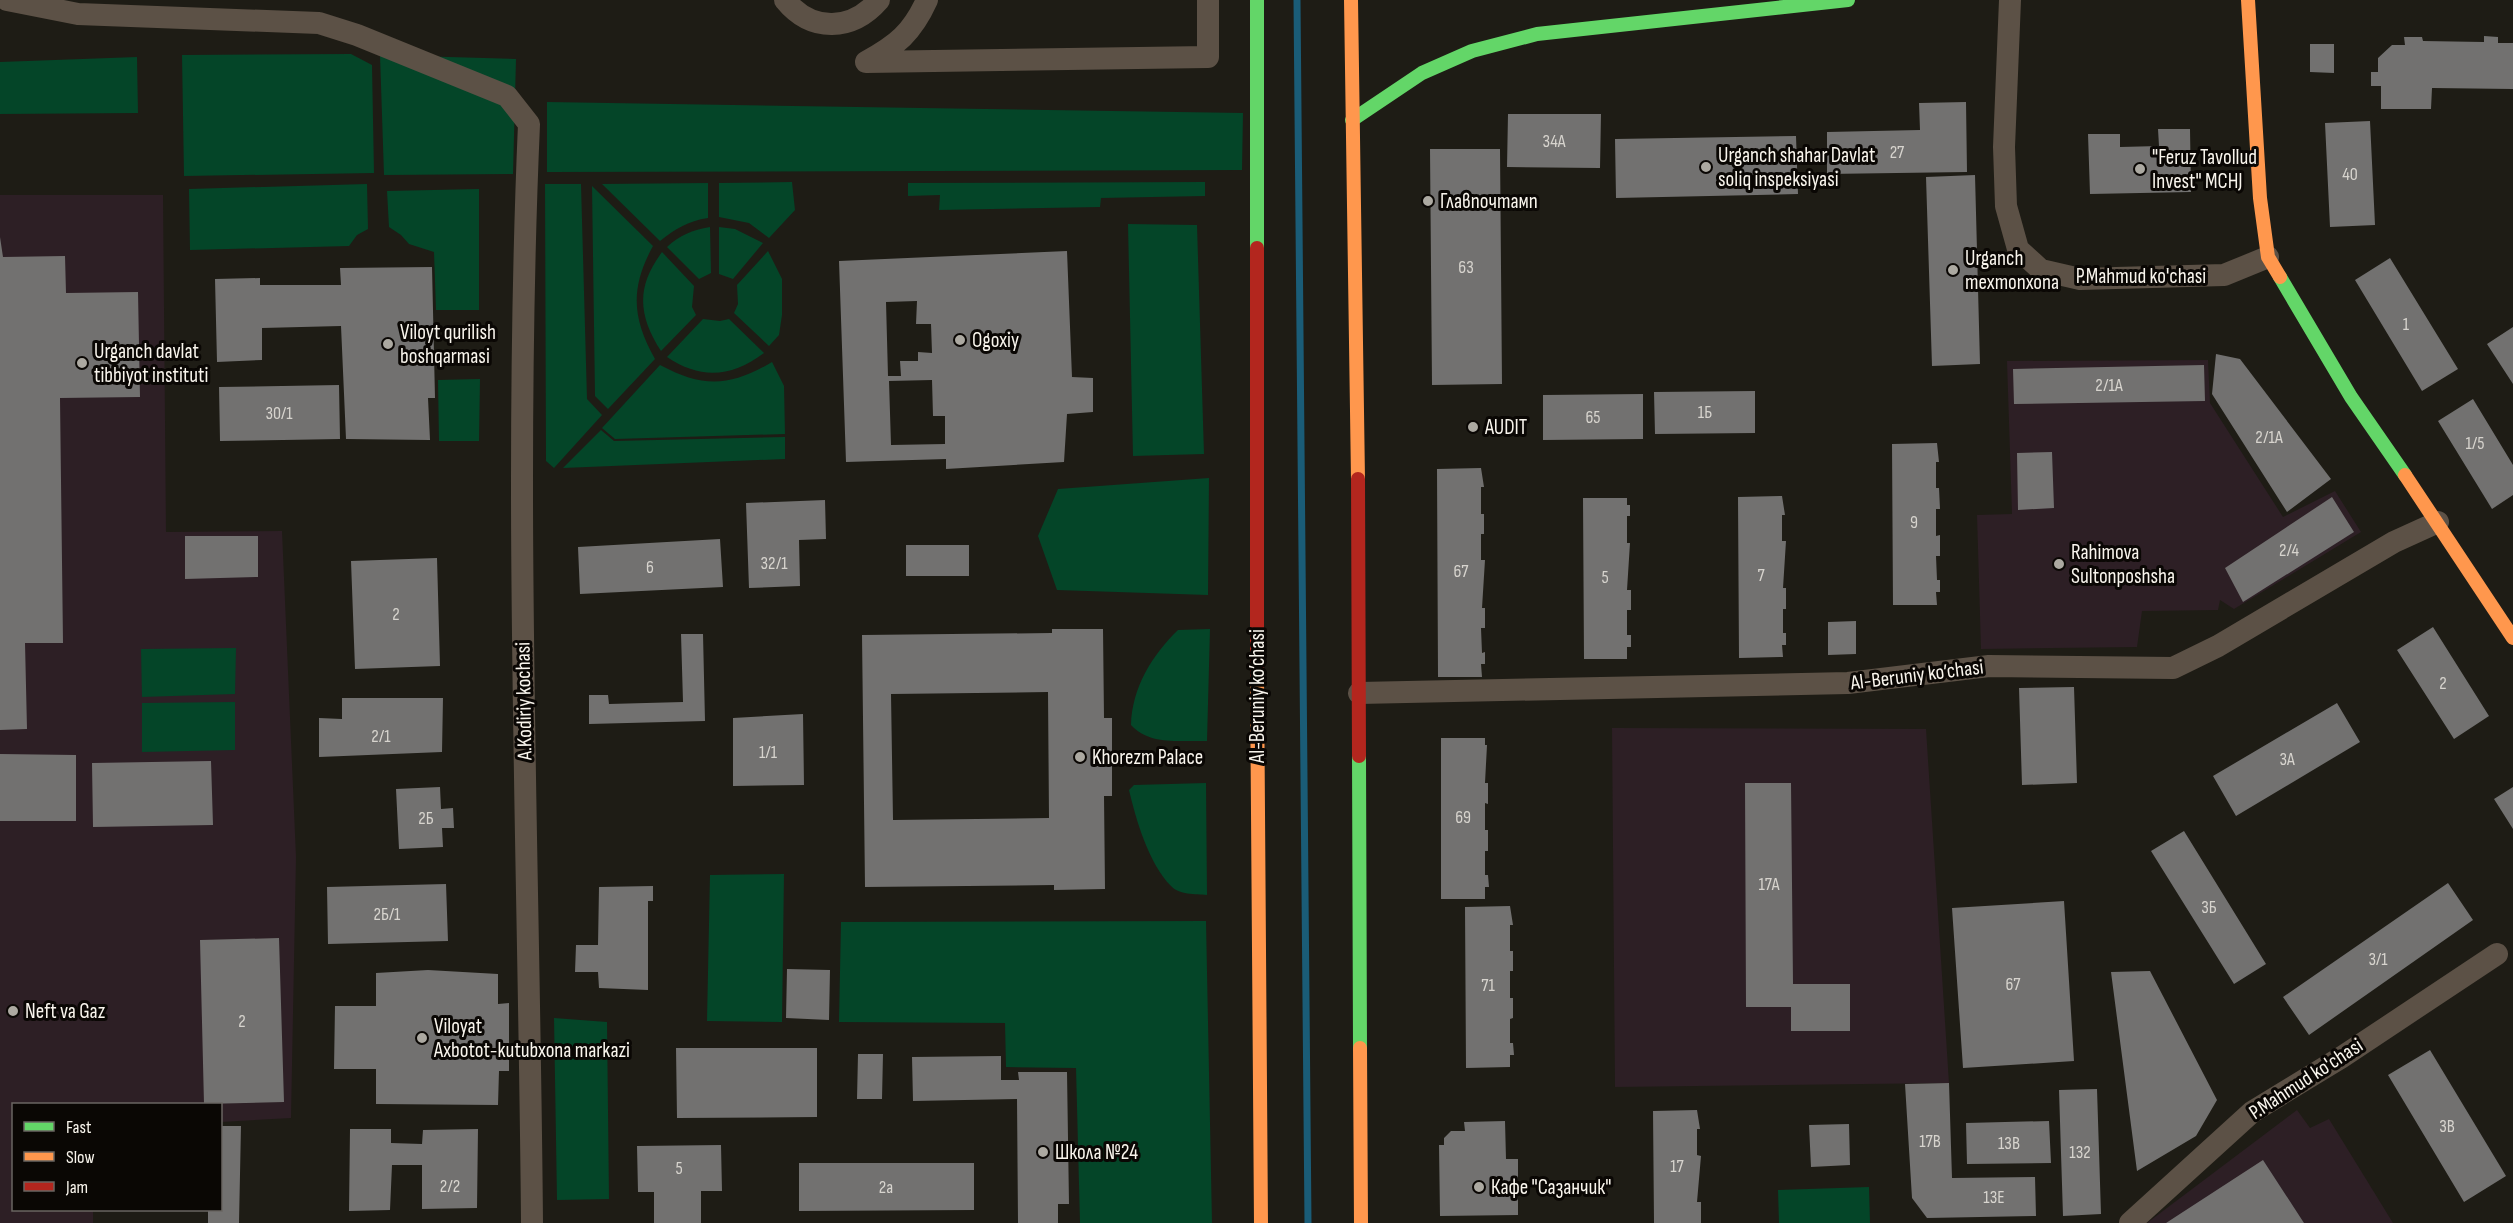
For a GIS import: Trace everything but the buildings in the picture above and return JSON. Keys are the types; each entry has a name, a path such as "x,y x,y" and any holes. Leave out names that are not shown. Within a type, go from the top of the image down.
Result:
{"main road":[{"name":"Al-Beruniy ko’chasi","path":"1257,0 1257,626 1262,1223"},
{"path":"1351,0 1352,170 1359,447 1361,1223"},
{"path":"1352,120 1422,73 1472,51 1536,34 1607,24 1822,5 1848,0"},
{"path":"2248,2 2260,198 2268,257 2351,397 2438,522 2513,638"}],"street":[{"name":"A.Kodiriy kochasi","path":"7,0 78,14 319,23 357,35 507,96 529,124 520,501 529,918 532,1223"},
{"path":"785,0 798,14 815,23 834,25 852,22 868,12 879,0"},
{"path":"927,0 917,22 895,46 866,62 1208,57 1208,0"},
{"name":"P.Mahmud ko'chasi","path":"2010,0 2004,147 2006,206 2018,249 2041,270 2080,279 2224,275 2268,257"},
{"name":"Al-Beruniy ko’chasi","path":"1359,693 1848,683 1989,666 2173,668 2218,646 2394,542 2438,522"},
{"name":"P.Mahmud ko'chasi","path":"2130,1223 2252,1112 2342,1057 2497,954"}],"shaded area":[{"name":"Urganch davlat tibbiyot instituti","path":"0,195 163,195 166,532 282,531 296,857 291,1118 222,1122 222,1103 12,1103 12,1211 93,1211 93,1223 0,1223"},
{"path":"2208,360 2210,403 2283,517 2335,491 2361,532 2234,609 2220,600 2218,610 2142,611 2137,647 1981,649 1977,515 2012,514 2007,361"},
{"path":"1612,728 1926,729 1949,1083 1615,1087"},
{"path":"2297,1110 2310,1128 2329,1119 2393,1223 2147,1223"}],"green space":[{"path":"351,54 372,65 374,173 184,176 182,55"},
{"path":"380,55 516,59 513,174 384,175"},
{"path":"137,57 138,113 0,114 0,62"},
{"path":"547,102 1243,113 1242,170 547,172"},
{"path":"792,182 795,210 769,238 749,223 719,217 719,183"},
{"path":"1205,182 1205,196 1101,198 1100,207 939,210 940,195 908,196 908,183"},
{"path":"708,183 708,218 682,226 660,241 602,184"},
{"path":"367,184 368,229 357,235 349,246 190,250 189,189"},
{"path":"545,184 581,184 587,399 602,415 554,468 546,461"},
{"path":"592,186 653,246 640,276 637,303 642,330 655,359 608,409 595,396"},
{"path":"479,189 479,310 436,310 434,252 409,244 389,227 387,191"},
{"path":"1128,224 1197,225 1204,454 1133,456"},
{"path":"710,227 711,273 699,279 667,247 687,234"},
{"path":"719,227 735,229 763,243 733,279 719,274"},
{"path":"768,251 782,279 782,315 779,335 769,346 734,313 738,304 737,285"},
{"path":"662,252 694,286 692,307 696,315 661,351 648,325 643,301 648,277"},
{"path":"703,319 720,321 729,319 764,353 740,367 716,373 692,369 667,357"},
{"path":"772,362 784,386 785,434 615,439 602,428 660,365 690,378 716,382 743,376"},
{"path":"480,379 479,441 439,441 438,380"},
{"path":"601,430 614,441 785,437 785,459 563,468"},
{"path":"1209,478 1208,595 1057,590 1038,536 1058,489"},
{"path":"1210,629 1207,741 1157,739 1139,732 1131,725 1132,711 1139,685 1152,661 1178,630"},
{"path":"236,648 235,694 142,697 141,649"},
{"path":"235,702 235,750 142,752 142,703"},
{"path":"1206,783 1207,895 1188,894 1174,889 1156,866 1140,828 1129,790 1134,785"},
{"path":"784,874 782,1022 707,1021 710,875"},
{"path":"1206,921 1212,1223 1080,1223 1076,1068 1006,1067 1005,1023 839,1022 841,922"},
{"path":"554,1018 607,1022 609,1199 557,1200"},
{"path":"1869,1187 1870,1223 1779,1223 1778,1190"}],"waterway":[{"path":"1297,0 1308,1223"}],"traffic: fast":[{"path":"1257,0 1257,248"},
{"path":"1352,120 1422,73 1472,51 1537,34 1848,0"},
{"path":"2280,277 2351,397 2405,475"},
{"path":"1359,756 1360,1048"}],"traffic: slow":[{"path":"1351,0 1358,479"},
{"path":"2248,0 2260,198 2268,257 2280,277"},
{"path":"2405,475 2513,638"},
{"path":"1257,676 1261,1223"},
{"path":"1360,1048 1361,1223"}],"traffic: jam":[{"path":"1257,248 1257,676"},
{"path":"1358,479 1359,756"}],"place":[{"name":"Urganch shahar Davlat soliq inspeksiyasi","path":"1706,167"},
{"name":"\"Feruz Tavollud Invest\" MCHJ","path":"2140,169"},
{"name":"Главпочтамп","path":"1428,201"},
{"name":"Urganch mexmonxona","path":"1953,270"},
{"name":"Ogoxiy","path":"960,340"},
{"name":"Viloyt qurilish boshqarmasi","path":"388,344"},
{"name":"Urganch davlat tibbiyot instituti","path":"82,363"},
{"name":"AUDIT","path":"1473,427"},
{"name":"Rahimova Sultonposhsha","path":"2059,564"},
{"name":"Khorezm Palace","path":"1080,757"},
{"name":"Neft va Gaz","path":"13,1011"},
{"name":"Viloyat Axbotot-kutubxona markazi","path":"422,1038"},
{"name":"Школа №24","path":"1043,1152"},
{"name":"Кафе \"Сазанчик\"","path":"1479,1187"}]}
